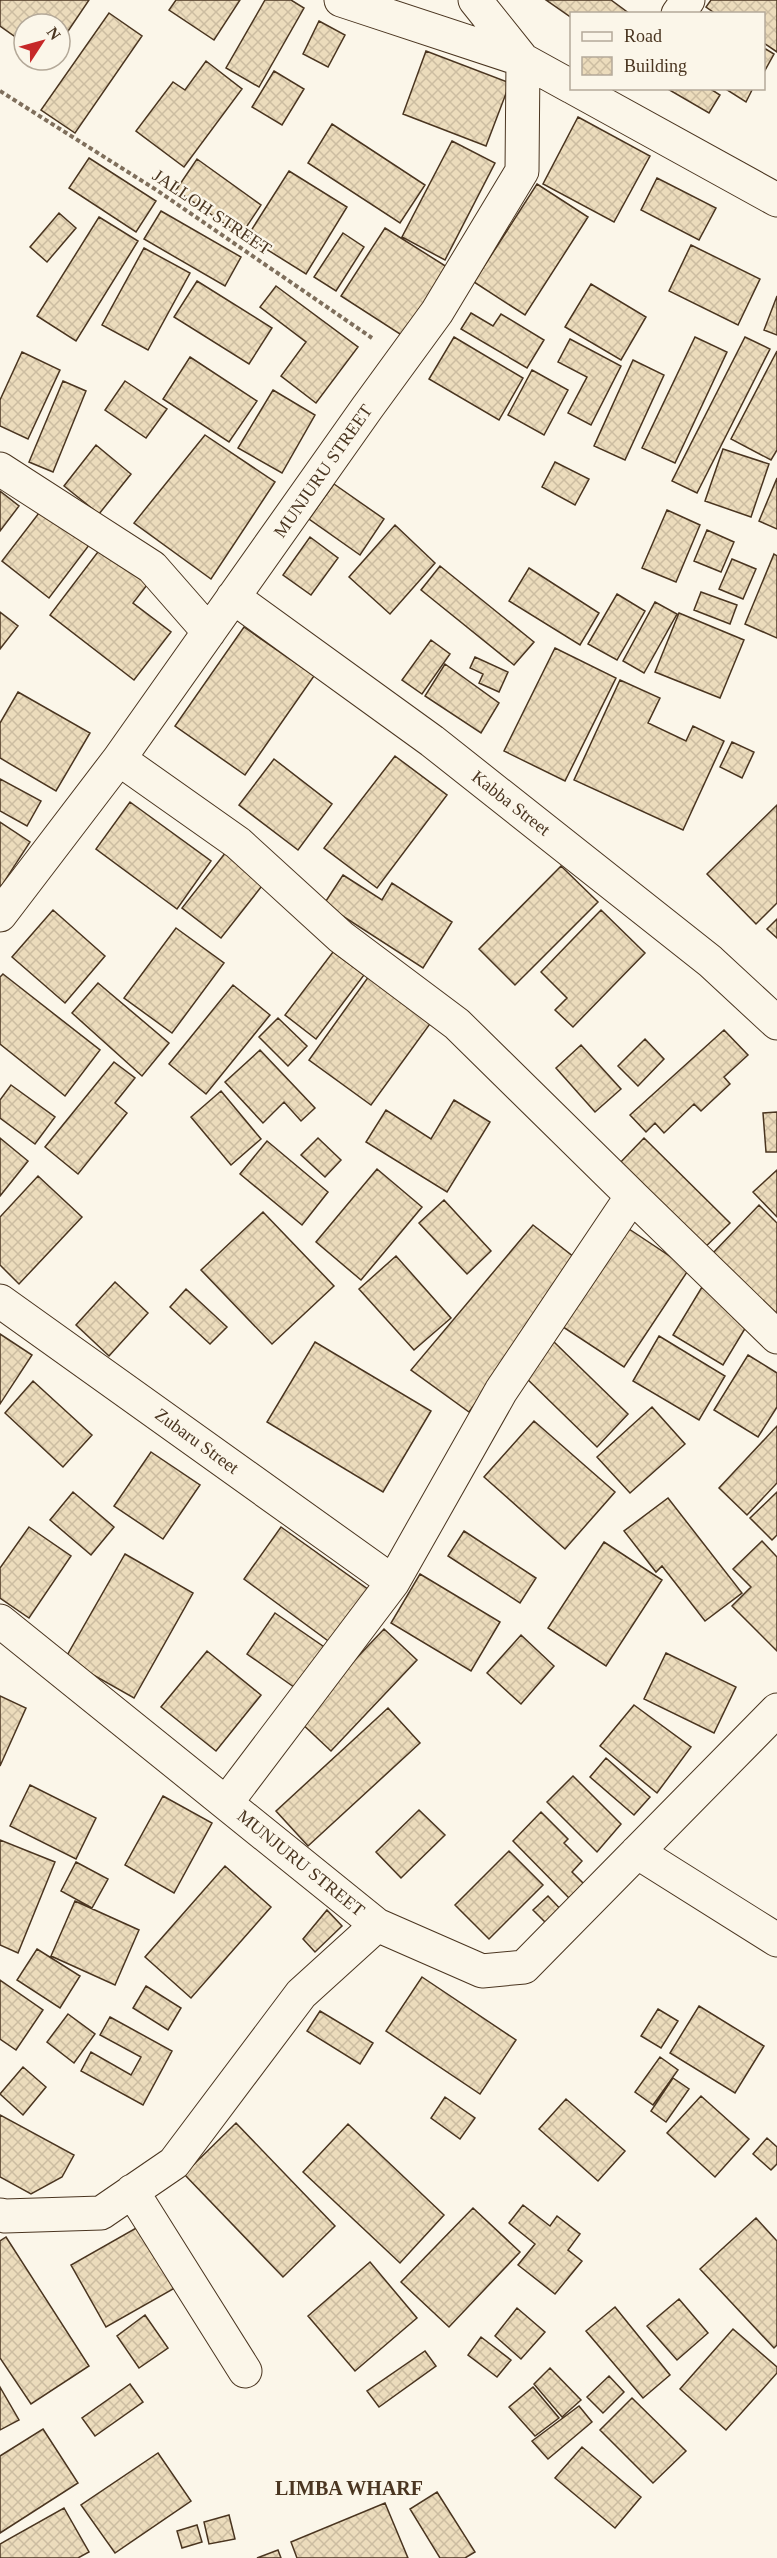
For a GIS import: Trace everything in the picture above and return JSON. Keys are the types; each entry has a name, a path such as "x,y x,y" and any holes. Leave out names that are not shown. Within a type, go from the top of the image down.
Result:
{"street":[{"path":"341,0 522,60 570,86"},
{"path":"475,0 522,60"},
{"name":"MUNJURU STREET","path":"0,915 119,759 437,312 522,171 522,60"},
{"path":"581,90 615,98 777,200"},
{"path":"0,469 152,567 209,632"},
{"name":"Kabba Street","path":"233,597 432,741 710,961 777,1023"},
{"path":"119,759 238,843 341,937 457,1024 777,1337"},
{"path":"226,1803 393,1582 501,1391 632,1196"},
{"name":"Zubaru Street","path":"0,1301 393,1582"},
{"name":"MUNJURU STREET","path":"0,1621 377,1925 301,1994 174,2163 101,2212 0,2215"},
{"path":"377,1925 482,1971 524,1967 777,1710"},
{"path":"636,1852 777,1940"},
{"path":"132,2191 245,2371"}],"path":[{"name":"JALLOH STREET","path":"0,92 158,191 404,360"}],"building":[{"path":"0,0 89,0 72,25 72,12 12,12 12,34 0,26"},
{"path":"176,0 240,0 214,40 169,10"},
{"path":"265,0 291,0 304,8 259,87 226,68"},
{"path":"546,0 611,0 627,12 570,12 570,17"},
{"path":"711,0 777,0 777,52 765,44 765,12 713,12 706,7"},
{"path":"109,13 142,36 75,133 41,110 68,72 72,72 72,66"},
{"path":"319,21 345,35 328,67 303,54"},
{"path":"765,49 774,54 765,70"},
{"path":"426,51 510,83 486,146 403,114"},
{"path":"206,61 242,89 184,167 136,131 173,82 185,90"},
{"path":"274,71 304,89 282,125 252,107"},
{"path":"669,90 712,90 720,95 709,113"},
{"path":"727,90 752,90 746,102"},
{"path":"578,117 650,156 614,222 543,184"},
{"path":"332,124 425,185 400,223 308,163"},
{"path":"452,141 495,163 445,260 402,237"},
{"path":"89,158 156,201 136,232 69,188"},
{"path":"197,159 261,205 241,235 176,190"},
{"path":"289,171 347,207 306,274 247,237"},
{"path":"657,178 716,208 699,240 641,210"},
{"path":"537,184 588,217 525,315 474,282"},
{"path":"161,211 241,257 225,286 144,239"},
{"path":"59,213 76,228 47,262 30,247"},
{"path":"99,217 138,241 76,341 37,316"},
{"path":"385,228 447,267 403,336 341,296"},
{"path":"343,233 364,247 336,291 314,277"},
{"path":"691,245 760,279 738,325 669,291"},
{"path":"144,248 190,273 148,350 102,325"},
{"path":"197,281 272,328 249,364 174,317"},
{"path":"591,284 646,317 621,360 565,327"},
{"path":"276,286 358,347 316,403 281,376 306,342 260,307"},
{"path":"777,296 777,335 764,330"},
{"path":"471,313 493,326 501,314 544,340 527,368 461,329"},
{"path":"454,337 523,378 499,420 429,379"},
{"path":"695,337 727,352 675,463 642,448"},
{"path":"745,337 770,349 697,493 672,481"},
{"path":"570,339 621,366 591,425 568,413 587,377 558,362"},
{"path":"777,351 777,450 771,460 731,439"},
{"path":"22,352 60,370 28,439 0,426 0,400"},
{"path":"190,357 257,401 229,442 163,399"},
{"path":"633,360 664,375 625,460 594,446"},
{"path":"532,370 568,390 544,435 508,415"},
{"path":"63,381 86,391 53,472 29,462"},
{"path":"125,381 167,409 146,438 105,410"},
{"path":"273,390 315,415 282,473 238,448"},
{"path":"205,435 275,482 211,579 134,523"},
{"path":"96,445 131,474 99,514 64,486"},
{"path":"723,449 769,464 751,517 705,501"},
{"path":"555,462 589,479 575,505 542,487"},
{"path":"777,478 777,529 759,521"},
{"path":"334,484 384,519 360,555 309,519"},
{"path":"0,491 19,506 0,531"},
{"path":"49,500 96,536 49,598 2,561"},
{"path":"667,510 700,525 676,582 642,568"},
{"path":"395,525 435,563 390,614 349,577"},
{"path":"707,530 734,542 721,572 694,561"},
{"path":"310,537 338,558 311,595 283,575"},
{"path":"107,540 154,576 133,603 171,632 134,680 50,615"},
{"path":"774,554 777,556 777,638 745,624"},
{"path":"732,559 756,569 743,599 719,589"},
{"path":"440,566 534,642 514,665 421,590"},
{"path":"529,568 599,613 580,645 509,601"},
{"path":"701,592 737,605 730,624 694,610"},
{"path":"617,594 645,611 617,660 588,644"},
{"path":"655,602 677,614 644,673 623,661"},
{"path":"0,612 18,626 0,649"},
{"path":"679,613 744,640 720,698 655,672"},
{"path":"244,627 314,676 245,775 175,726"},
{"path":"431,640 450,654 422,694 402,680"},
{"path":"555,648 616,678 565,781 504,751"},
{"path":"475,657 508,672 499,692 479,683 483,674 470,668"},
{"path":"445,664 499,703 481,733 425,696"},
{"path":"620,680 660,698 648,723 686,741 693,726 724,741 683,830 574,780"},
{"path":"18,692 90,733 56,791 0,758 0,723"},
{"path":"732,742 754,752 742,778 720,767"},
{"path":"395,756 447,795 377,888 324,848"},
{"path":"274,759 332,804 298,850 239,805"},
{"path":"0,779 41,801 27,826 0,811"},
{"path":"130,802 211,861 177,909 96,849"},
{"path":"777,805 777,903 756,924 707,874"},
{"path":"0,822 30,842 0,888"},
{"path":"226,852 265,882 221,938 182,908"},
{"path":"561,866 598,902 515,985 479,949"},
{"path":"343,875 382,900 392,883 452,922 423,968 324,904"},
{"path":"53,910 105,956 65,1003 12,957"},
{"path":"601,910 645,953 573,1027 555,1010 567,998 541,972"},
{"path":"777,919 777,938 767,929"},
{"path":"176,928 224,963 172,1033 124,998"},
{"path":"333,952 364,975 316,1039 285,1015"},
{"path":"374,969 435,1017 371,1105 309,1060"},
{"path":"3,974 100,1050 65,1096 0,1044 0,977"},
{"path":"98,983 169,1043 142,1076 72,1013"},
{"path":"233,985 270,1015 206,1094 169,1064"},
{"path":"278,1018 307,1046 288,1066 259,1037"},
{"path":"724,1030 748,1055 724,1077 730,1084 701,1111 694,1104 664,1133 655,1123 646,1132 630,1115"},
{"path":"645,1039 664,1059 638,1086 618,1066"},
{"path":"581,1045 621,1089 595,1112 556,1068"},
{"path":"260,1050 315,1108 301,1121 284,1102 263,1123 225,1082"},
{"path":"114,1062 135,1078 115,1103 127,1113 78,1174 45,1147"},
{"path":"11,1085 55,1117 35,1144 0,1118 0,1100"},
{"path":"221,1091 261,1139 231,1165 191,1117"},
{"path":"454,1100 490,1122 447,1192 366,1142 386,1110 431,1139"},
{"path":"777,1112 777,1152 766,1152 763,1113"},
{"path":"0,1138 28,1161 0,1196"},
{"path":"318,1138 341,1160 325,1177 301,1155"},
{"path":"644,1138 730,1223 700,1252 615,1168"},
{"path":"267,1141 328,1192 302,1225 240,1174"},
{"path":"377,1169 422,1207 361,1280 316,1242"},
{"path":"777,1170 777,1217 753,1192"},
{"path":"38,1176 82,1217 19,1284 0,1265 0,1217"},
{"path":"444,1200 491,1251 467,1274 419,1223"},
{"path":"759,1205 777,1223 777,1315 713,1253"},
{"path":"263,1212 334,1286 272,1344 201,1270"},
{"path":"533,1225 579,1261 469,1412 411,1370"},
{"path":"623,1225 689,1269 624,1367 557,1323"},
{"path":"396,1256 451,1318 414,1350 359,1289"},
{"path":"115,1282 148,1313 109,1356 76,1325"},
{"path":"702,1287 752,1317 723,1365 673,1335"},
{"path":"186,1289 227,1327 210,1344 170,1307"},
{"path":"0,1334 32,1355 0,1404"},
{"path":"659,1336 725,1376 699,1420 633,1381"},
{"path":"553,1341 628,1414 597,1447 522,1374"},
{"path":"315,1342 431,1411 383,1492 267,1422"},
{"path":"748,1355 777,1373 777,1407 758,1437 714,1410"},
{"path":"33,1381 92,1435 63,1467 5,1413"},
{"path":"652,1407 685,1444 630,1493 597,1457"},
{"path":"534,1421 615,1492 565,1549 484,1477"},
{"path":"777,1426 777,1483 747,1515 719,1488"},
{"path":"151,1452 200,1485 163,1539 114,1506"},
{"path":"73,1492 114,1527 91,1555 50,1520"},
{"path":"777,1492 777,1535 772,1540 750,1518"},
{"path":"668,1498 742,1593 705,1621 662,1566 656,1572 624,1531"},
{"path":"29,1527 71,1556 29,1618 0,1598 0,1568"},
{"path":"281,1527 369,1590 331,1643 244,1579"},
{"path":"464,1531 536,1578 520,1603 448,1556"},
{"path":"762,1541 777,1557 777,1651 732,1606 751,1587 733,1569"},
{"path":"604,1542 662,1580 606,1666 548,1628"},
{"path":"125,1554 193,1593 134,1698 65,1659"},
{"path":"420,1574 500,1622 471,1671 391,1623"},
{"path":"275,1613 330,1651 301,1692 247,1654"},
{"path":"384,1629 417,1660 331,1751 298,1720"},
{"path":"521,1635 554,1666 521,1704 487,1673"},
{"path":"207,1651 261,1695 216,1751 161,1707"},
{"path":"666,1653 736,1687 714,1733 644,1699"},
{"path":"0,1696 26,1708 0,1766"},
{"path":"634,1705 691,1747 657,1793 600,1746"},
{"path":"388,1708 420,1743 308,1846 276,1811"},
{"path":"606,1758 650,1797 634,1815 590,1777"},
{"path":"573,1776 621,1824 597,1852 547,1802"},
{"path":"30,1785 96,1818 76,1859 10,1826"},
{"path":"163,1796 212,1823 174,1893 125,1865"},
{"path":"419,1810 445,1835 401,1878 376,1852"},
{"path":"541,1812 568,1839 564,1843 582,1861 572,1872 584,1884 569,1898 513,1841"},
{"path":"0,1840 55,1862 18,1953 0,1945"},
{"path":"509,1851 543,1885 489,1939 455,1905"},
{"path":"76,1862 108,1879 92,1908 61,1891"},
{"path":"225,1866 271,1907 191,1998 145,1957"},
{"path":"548,1896 567,1916 553,1930 533,1910"},
{"path":"75,1901 139,1930 115,1985 51,1956"},
{"path":"327,1910 342,1926 315,1952 303,1939"},
{"path":"37,1949 80,1976 60,2008 17,1980"},
{"path":"422,1977 516,2040 480,2094 386,2031"},
{"path":"0,1980 43,2010 16,2050 0,2039"},
{"path":"146,1986 181,2008 168,2030 133,2008"},
{"path":"699,2006 764,2046 735,2093 670,2053"},
{"path":"658,2009 678,2021 661,2048 641,2036"},
{"path":"320,2011 373,2043 360,2064 307,2031"},
{"path":"68,2014 95,2034 74,2063 47,2042"},
{"path":"110,2017 172,2051 143,2105 81,2071 91,2052 131,2075 141,2057 100,2035"},
{"path":"660,2057 678,2070 653,2105 635,2092"},
{"path":"23,2067 46,2087 23,2115 0,2094"},
{"path":"673,2078 689,2089 666,2122 651,2111"},
{"path":"701,2096 749,2139 715,2177 667,2133"},
{"path":"445,2097 475,2118 460,2139 431,2118"},
{"path":"566,2099 625,2151 598,2181 539,2129"},
{"path":"0,2115 74,2155 62,2177 31,2194 0,2177"},
{"path":"236,2123 335,2226 283,2277 184,2174"},
{"path":"348,2124 444,2215 400,2263 303,2172"},
{"path":"767,2138 777,2147 777,2164 771,2170 753,2154"},
{"path":"523,2205 550,2226 557,2216 580,2234 568,2250 582,2261 555,2294 518,2265 535,2244 509,2223"},
{"path":"473,2208 520,2252 449,2327 401,2282"},
{"path":"756,2218 777,2241 777,2345 774,2348 700,2269"},
{"path":"145,2223 180,2285 106,2327 71,2265"},
{"path":"6,2237 89,2366 31,2404 0,2358 0,2241"},
{"path":"370,2262 417,2318 355,2371 308,2316"},
{"path":"679,2299 708,2333 677,2360 647,2326"},
{"path":"615,2307 670,2375 643,2398 586,2331"},
{"path":"517,2308 545,2332 521,2359 495,2336"},
{"path":"145,2315 168,2348 139,2368 117,2336"},
{"path":"733,2329 777,2367 777,2373 726,2430 680,2389"},
{"path":"481,2337 511,2360 497,2377 468,2355"},
{"path":"425,2351 436,2366 379,2407 367,2391"},
{"path":"550,2368 581,2400 562,2417 534,2384"},
{"path":"609,2376 624,2392 603,2413 587,2397"},
{"path":"130,2384 143,2402 95,2436 82,2418"},
{"path":"0,2387 19,2420 0,2430"},
{"path":"533,2387 559,2418 535,2436 509,2407"},
{"path":"632,2398 686,2451 653,2483 600,2430"},
{"path":"579,2406 592,2422 548,2459 532,2441"},
{"path":"43,2429 78,2483 0,2533 0,2456"},
{"path":"582,2447 641,2497 615,2528 555,2478"},
{"path":"158,2453 191,2501 115,2553 81,2505"},
{"path":"437,2492 475,2552 465,2558 440,2558 410,2509"},
{"path":"385,2503 408,2558 297,2558 291,2542"},
{"path":"64,2508 89,2552 78,2558 0,2558 0,2544"},
{"path":"229,2515 235,2539 209,2544 204,2522"},
{"path":"197,2525 202,2542 182,2548 177,2531"},
{"path":"278,2550 281,2558 257,2558"}],"district":[{"name":"LIMBA WHARF","path":"349,2488"}]}
